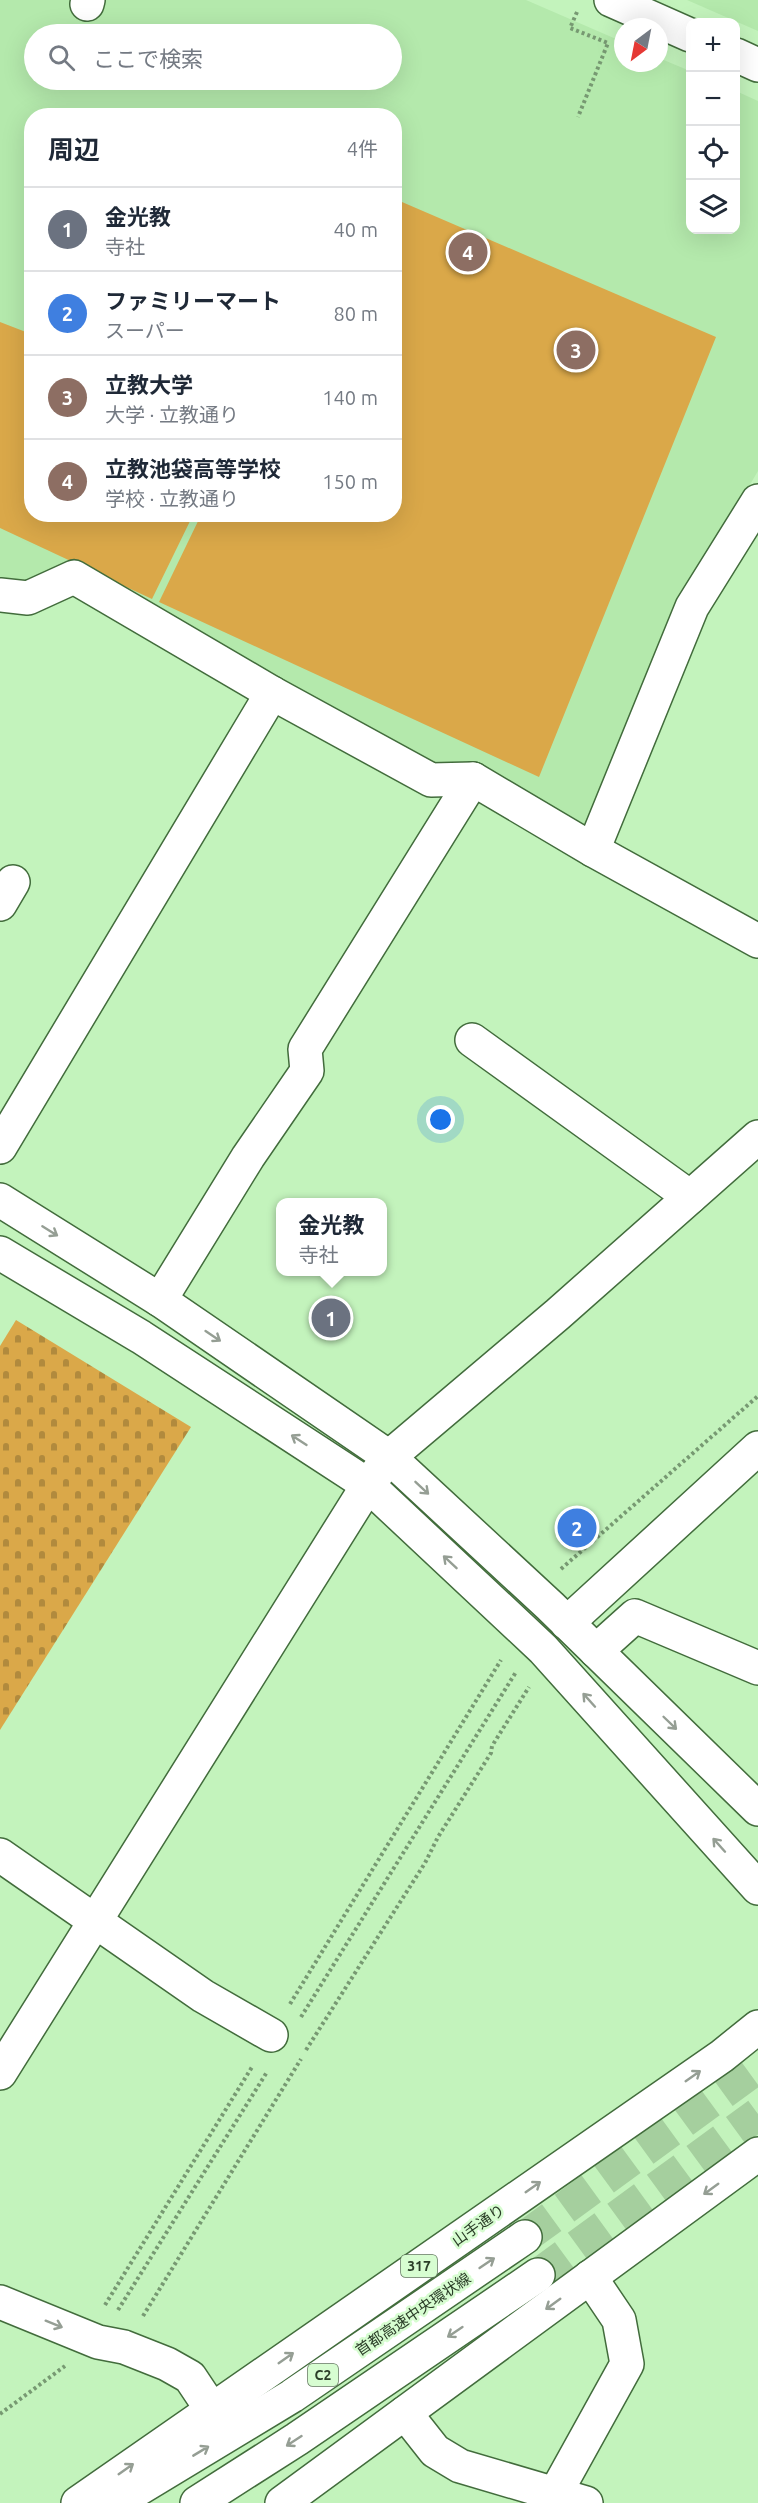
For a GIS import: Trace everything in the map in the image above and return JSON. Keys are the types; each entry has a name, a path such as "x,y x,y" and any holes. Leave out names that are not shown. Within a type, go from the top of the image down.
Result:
{"main road":[{"path":"611,0 686,33"},
{"path":"740,57 758,64"},
{"path":"593,850 692,607 753,521"},
{"path":"0,595 28,597 74,577 273,693 431,780 473,779 593,850 758,941"},
{"path":"0,1147 273,693"},
{"path":"160,1300 248,1157 307,1071 305,1049 473,779"},
{"path":"472,1040 690,1197"},
{"path":"0,2073 368,1485 389,1457 558,1314 758,1137"},
{"path":"0,1200 160,1300 389,1457 567,1623 758,1809"},
{"path":"0,1253 141,1337 368,1485 543,1649 758,1888"},
{"path":"567,1623 758,1448"},
{"path":"596,1651 635,1616 758,1668"},
{"path":"0,1855 203,1996 271,2035"},
{"name":"山手通り","path":"78,2503 722,2056 758,2027"},
{"path":"282,2503 758,2154"},
{"name":"首都高速中央環状線","path":"115,2503 292,2396 525,2237"},
{"name":"C2","path":"197,2503 297,2439 538,2275"},
{"path":"405,2413 435,2451 460,2466 564,2500 627,2364 620,2320 590,2277"},
{"path":"0,2302 85,2337 124,2347 190,2377 212,2410"}],"path":[{"path":"570,28 608,43 578,117"},
{"path":"534,1593 758,1396"},
{"path":"85,2337 502,1658"},
{"path":"124,2347 424,1863 530,1686"}],"shaded area":[{"path":"0,0 526,0 614,38 614,72 668,72 668,62 686,69 686,234 740,234 740,93 758,101 758,471 707,557 585,831 475,762 435,765 75,566 30,587 0,587"},
{"path":"687,0 758,0 758,31 740,23 740,18 728,18"}],"green space":[{"path":"402,202 716,337 539,777 159,602 198,522 402,522"},
{"path":"0,322 24,331 24,522 190,522 152,599 0,528"},
{"path":"16,1320 191,1427 0,1730 0,1346"}],"tunnel":[{"path":"525,2237 758,2067"},
{"path":"538,2275 758,2114"}],"place":[{"name":"立教池袋高等学校","path":"468,252"},
{"name":"立教大学","path":"576,350"},
{"name":"金光教","path":"331,1318"},
{"name":"ファミリーマート","path":"577,1528"}]}
